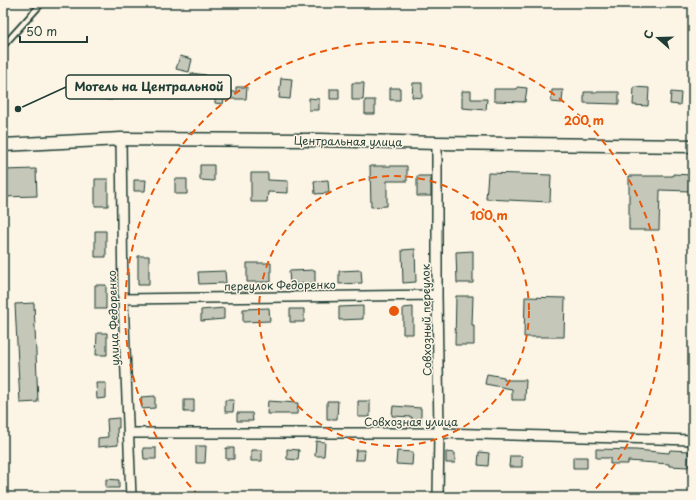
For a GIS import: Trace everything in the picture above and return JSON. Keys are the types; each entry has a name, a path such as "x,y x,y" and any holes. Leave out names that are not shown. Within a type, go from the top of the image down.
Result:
{"street":[{"name":"Центральная улица","path":"3,145 121,139 328,140 437,143 693,146"},
{"name":"улица Федоренко","path":"121,139 123,298 131,497"},
{"name":"Совхозный переулок","path":"437,143 437,295 440,433 438,497"},
{"name":"переулок Федоренко","path":"123,298 437,295"},
{"name":"Совхозная улица","path":"129,433 440,433 693,440"}],"lane":[{"path":"3,46 42,3"}],"building":[{"path":"180,56 192,59 189,72 176,69"},
{"path":"191,73 206,75 204,85 190,83"},
{"path":"281,78 292,79 290,99 279,98"},
{"path":"124,81 136,81 135,98 112,96 112,100 98,99 99,86 123,86"},
{"path":"352,83 364,83 363,100 352,100"},
{"path":"413,83 422,83 422,98 412,97"},
{"path":"236,87 247,87 246,99 224,99 223,104 215,103 215,91 236,92"},
{"path":"517,87 527,88 525,102 494,101 494,89 517,89"},
{"path":"634,87 649,88 648,106 633,105"},
{"path":"390,88 400,88 400,100 390,100"},
{"path":"330,89 339,89 339,99 330,99"},
{"path":"552,90 563,90 562,103 551,102"},
{"path":"462,91 471,91 471,99 487,99 486,110 462,108"},
{"path":"584,92 619,92 619,104 584,103"},
{"path":"671,92 681,93 680,105 670,104"},
{"path":"309,98 319,99 319,110 309,110"},
{"path":"365,100 375,100 375,114 365,114"},
{"path":"200,165 214,165 214,181 200,180"},
{"path":"370,166 407,166 407,181 387,181 387,206 371,207"},
{"path":"36,169 37,196 3,197 3,170"},
{"path":"251,173 268,173 268,180 288,181 288,193 268,192 267,202 251,202"},
{"path":"488,173 551,175 550,202 486,199"},
{"path":"673,174 691,175 690,191 660,190 659,230 629,230 629,176 673,176"},
{"path":"417,176 431,176 431,196 417,196"},
{"path":"95,179 108,179 108,206 95,206"},
{"path":"175,179 187,179 187,194 175,194"},
{"path":"134,180 146,180 145,191 134,191"},
{"path":"328,180 329,193 315,194 314,181"},
{"path":"95,231 106,231 106,257 95,257"},
{"path":"415,249 416,282 403,283 402,250"},
{"path":"473,251 473,283 457,283 456,252"},
{"path":"138,256 149,256 149,285 138,285"},
{"path":"247,263 271,263 271,282 247,282"},
{"path":"315,270 315,283 290,284 289,271"},
{"path":"361,270 362,283 339,284 339,271"},
{"path":"225,271 226,283 199,284 198,272"},
{"path":"95,285 106,285 106,309 95,309"},
{"path":"456,296 473,296 472,325 474,325 474,345 455,345"},
{"path":"525,297 565,298 564,337 524,337"},
{"path":"34,303 38,402 20,403 15,304"},
{"path":"363,306 363,319 339,320 339,307"},
{"path":"413,307 413,334 403,334 403,308"},
{"path":"224,308 224,319 201,321 201,310"},
{"path":"269,308 270,321 243,322 243,309"},
{"path":"290,309 304,309 304,322 290,322"},
{"path":"97,333 107,333 107,355 96,355"},
{"path":"487,374 504,377 504,380 526,380 525,400 512,400 512,389 485,384"},
{"path":"96,383 106,383 106,398 97,399"},
{"path":"155,396 155,408 142,409 141,397"},
{"path":"184,400 194,400 194,412 184,412"},
{"path":"225,400 234,400 233,412 225,412"},
{"path":"268,401 298,403 297,414 267,414"},
{"path":"327,401 338,401 337,419 327,419"},
{"path":"358,401 370,401 370,417 358,417"},
{"path":"393,406 421,408 421,423 412,423 412,417 392,416"},
{"path":"237,413 252,413 253,421 237,421"},
{"path":"119,418 119,428 117,428 118,445 98,447 98,438 108,437 107,419"},
{"path":"316,441 325,442 324,456 315,456"},
{"path":"196,446 206,446 205,463 196,463"},
{"path":"143,448 156,448 156,459 144,459"},
{"path":"226,448 234,448 234,459 226,459"},
{"path":"287,449 299,450 298,460 287,459"},
{"path":"596,449 669,453 670,450 689,451 688,467 628,461 628,464 610,464 610,458 596,458"},
{"path":"251,450 262,450 262,461 251,461"},
{"path":"356,450 365,450 364,460 355,460"},
{"path":"397,451 413,452 412,465 396,464"},
{"path":"446,452 455,453 455,463 446,463"},
{"path":"479,452 489,453 488,466 478,465"},
{"path":"510,456 522,456 522,467 509,467"},
{"path":"573,457 587,457 587,468 573,468"},
{"path":"106,479 119,480 119,488 106,488"}],"place":[{"name":"Мотель на Центральной","path":"18,109"}]}
